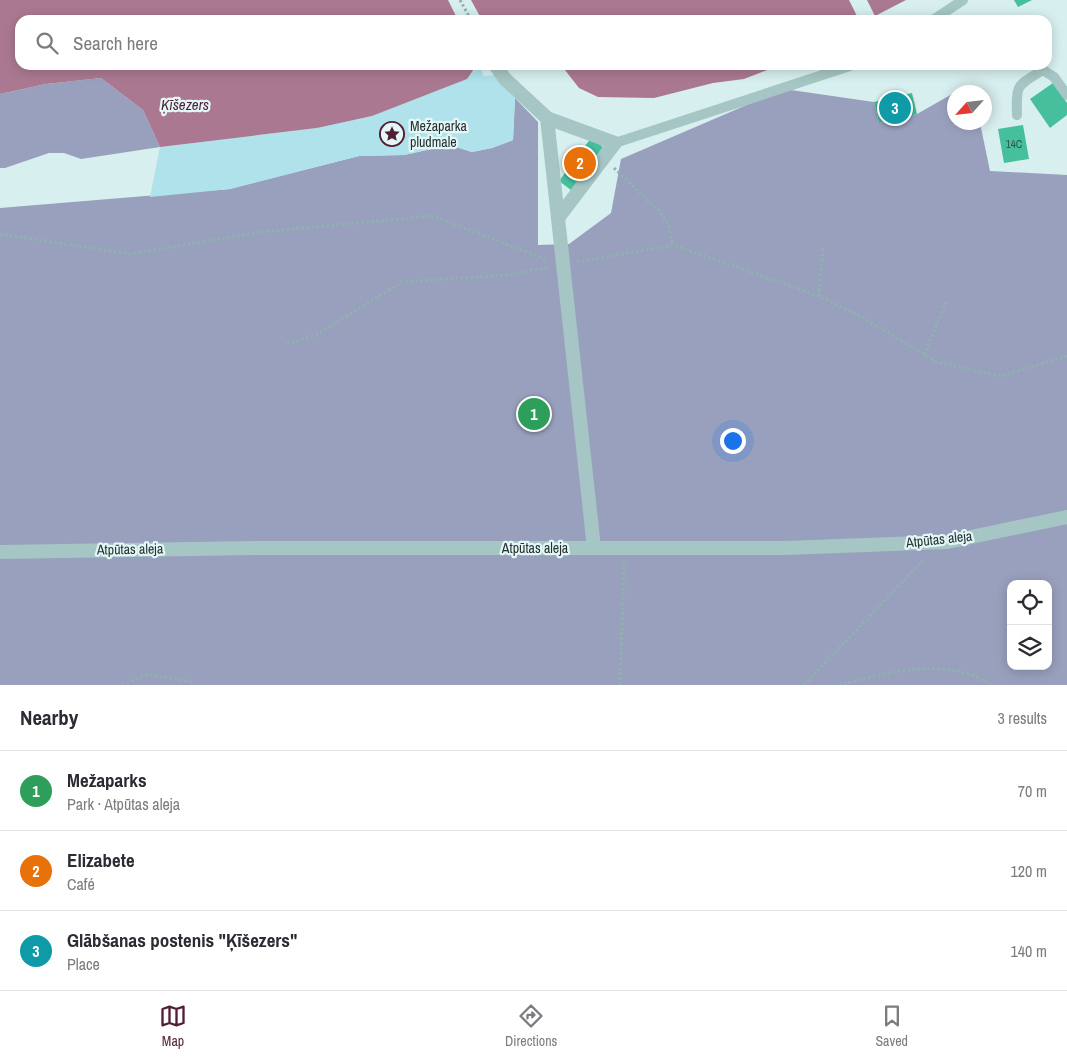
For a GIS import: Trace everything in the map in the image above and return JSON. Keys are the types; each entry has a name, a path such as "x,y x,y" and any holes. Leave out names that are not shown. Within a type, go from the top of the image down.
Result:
{"street":[{"path":"499,70 505,79 546,118 615,143 558,218"},
{"path":"546,118 594,548"},
{"name":"Atpūtas aleja","path":"0,552 255,548 785,548 940,542 1067,517"}],"lane":[{"path":"940,15 963,0"},
{"path":"615,143 838,70"},
{"path":"1016,115 1016,90 1020,84 1043,70 1054,77 1067,95"}],"path":[{"path":"460,0 468,15"},
{"path":"612,166 659,211 668,224 673,245"},
{"path":"0,234 130,254 262,232 432,216 562,265"},
{"path":"287,344 318,334 402,282 506,275 673,245 819,296 864,318 936,362 1001,376 1067,356"},
{"path":"819,296 823,246"},
{"path":"924,355 947,300"},
{"path":"804,685 940,542"},
{"path":"620,685 624,547"},
{"path":"839,685 889,672 941,669 981,678 991,685"},
{"path":"122,685 149,674 188,681 196,685"}],"shaded area":[{"path":"101,78 143,110 160,147 81,159 64,153 49,153 0,168 0,94 46,84"},
{"path":"784,89 874,102 879,123 917,114 947,97 947,130 981,130 990,171 1067,175 1067,685 0,685 0,208 230,189 359,156 404,155 450,145 472,152 492,148 513,140 515,98 538,122 538,245 569,244 611,213 621,159"}],"sand":[{"name":"Mežaparka pludmale","path":"475,70 481,70 484,76 495,75 515,98 513,140 492,148 472,152 450,145 404,155 359,156 230,189 150,197 160,147 317,128 372,116 466,79"}],"water":[{"name":"Ķīšezers","path":"0,0 906,0 877,15 15,15 15,70 473,70 467,79 372,116 317,128 160,147 143,110 101,78 46,84 0,94"},
{"path":"565,70 767,70 744,79 713,83 654,98 598,97 579,88"}],"pier":[{"path":"448,0 471,0 479,15 456,15"},
{"path":"849,0 867,0 874,15 856,15"}],"building":[{"path":"1014,0 1032,0 1018,7"},
{"path":"1053,83 1067,103 1067,115 1050,128 1030,99"},
{"path":"912,93 917,114 879,123 874,102"},
{"path":"1023,125 1029,159 1004,163 998,129"},
{"path":"591,138 603,147 571,190 559,181"}],"place":[{"name":"Glābšanas postenis \"Ķīšezers\"","path":"895,108"},
{"name":"Mežaparka pludmale","path":"392,134"},
{"name":"Elizabete","path":"580,163"},
{"name":"Mežaparks","path":"534,414"}]}
